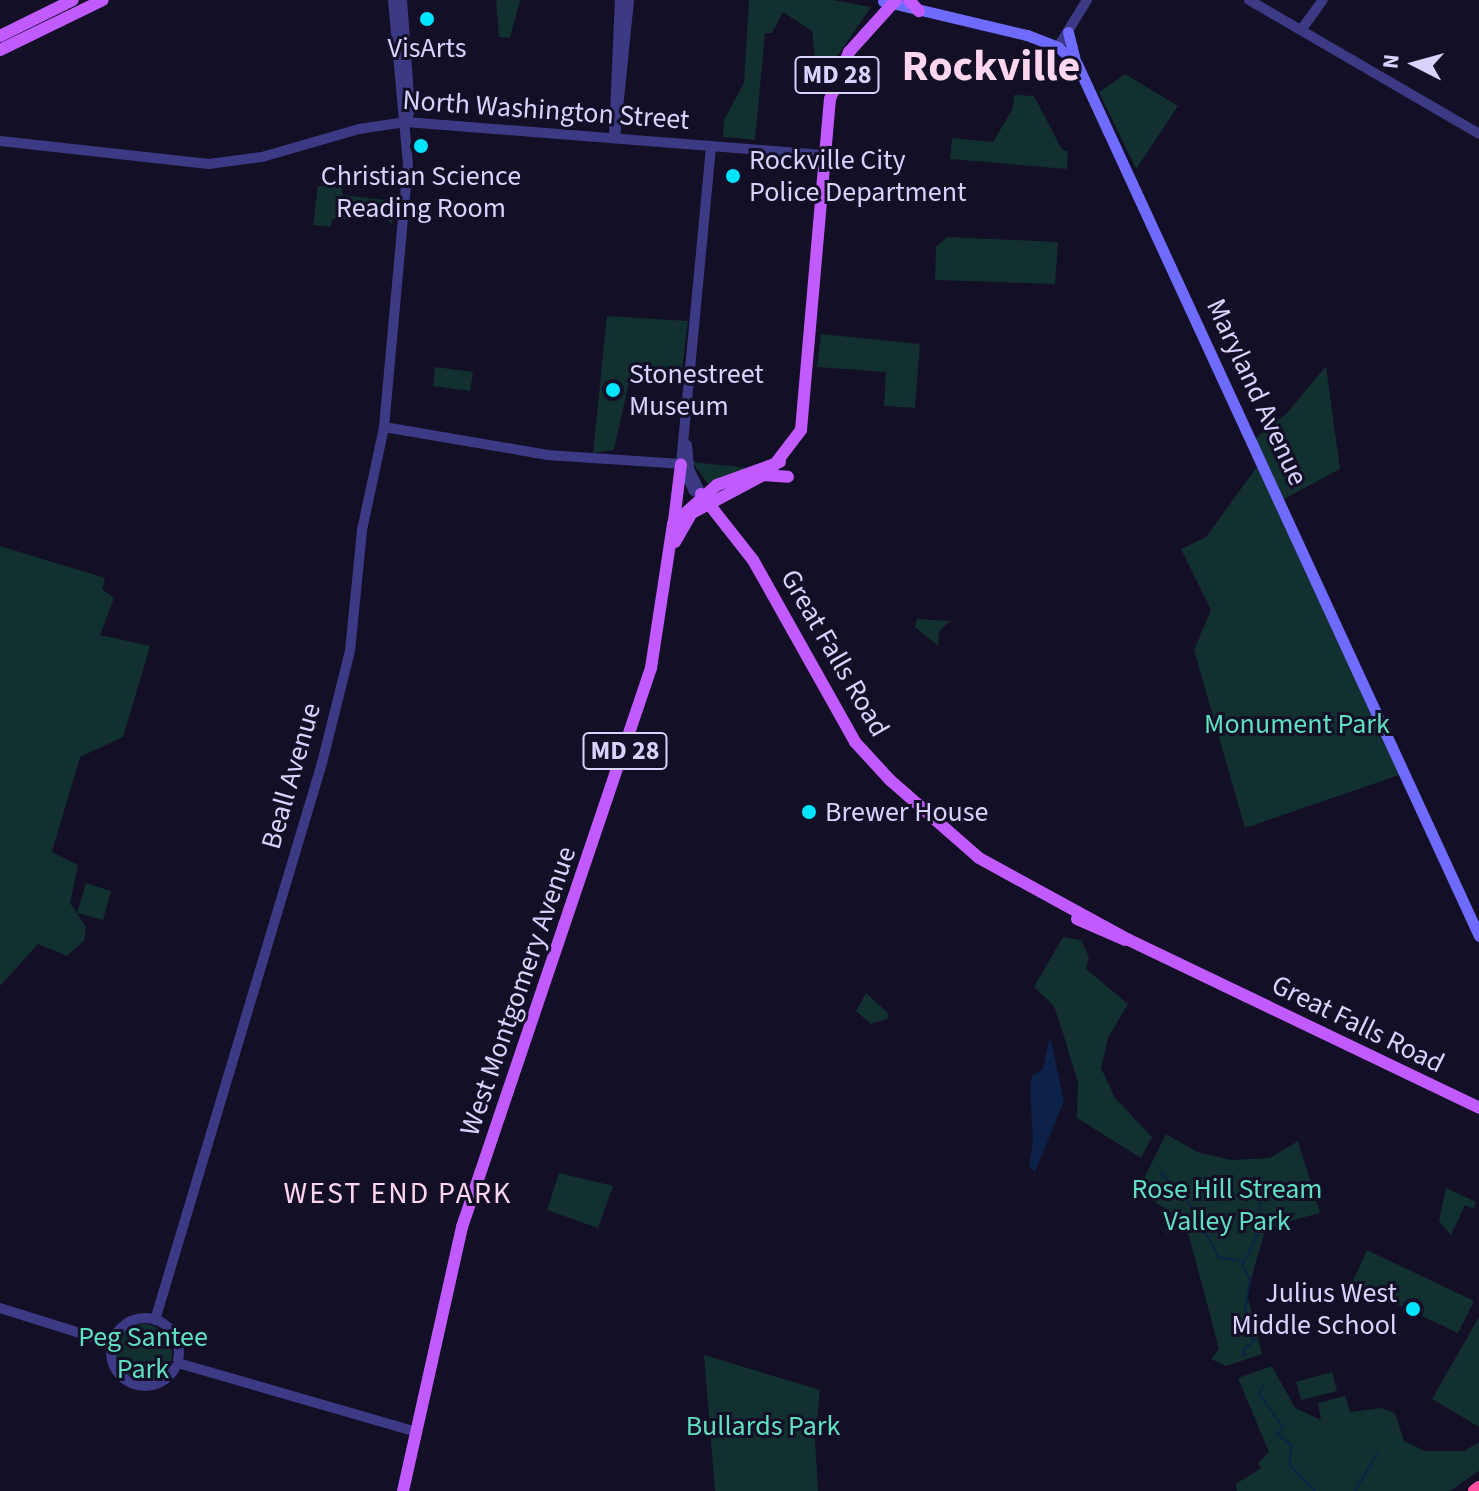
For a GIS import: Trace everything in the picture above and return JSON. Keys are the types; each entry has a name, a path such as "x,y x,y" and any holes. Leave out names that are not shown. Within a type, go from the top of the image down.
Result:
{"main road":[{"path":"0,50 103,0"},
{"path":"909,0 919,11"},
{"path":"50,27 52,16 72,1"},
{"path":"0,36 72,1"},
{"name":"Maryland Avenue","path":"885,3 1027,35 1058,47 1077,64 1479,936"},
{"name":"MD 28","path":"670,554 684,524 704,498 762,475 782,459 801,430 824,155 838,72 885,3"},
{"path":"15,44 37,19"},
{"path":"1068,32 1077,64"},
{"name":"MD 28","path":"670,554 673,524 704,498 782,459"},
{"path":"673,524 681,464"},
{"name":"Great Falls Road","path":"704,498 753,560 841,721 869,760 979,858 1060,903 1069,915 1116,940 1129,940 1479,1108"},
{"name":"West Montgomery Avenue","path":"403,1491 462,1227 651,668 670,554"}],"street":[{"name":"Beall Avenue","path":"155,1320 330,734 350,651 362,530 384,427 400,232 397,221 407,150 393,0"},
{"name":"Beall Avenue","path":"402,0 410,110 406,122"},
{"path":"615,138 611,125 620,0"},
{"path":"615,138 629,0"},
{"path":"1058,47 1087,0"},
{"path":"1249,0 1479,134"},
{"path":"1301,30 1323,0"},
{"name":"North Washington Street","path":"0,141 209,164 262,157 359,129 406,122 824,155"},
{"path":"704,498 694,491 681,464 711,146"},
{"path":"685,416 689,469 704,498"},
{"path":"384,427 547,455 681,464"},
{"path":"0,1308 112,1343"},
{"path":"134,1320 155,1320 178,1342 178,1363 166,1380 135,1385 118,1373 112,1343 134,1320"},
{"path":"178,1363 414,1431"}],"green space":[{"path":"496,0 520,0 510,38 499,37"},
{"path":"749,0 833,0 871,7 818,84 812,31 783,12 772,33 765,33 755,140 723,137 724,120 744,83"},
{"path":"1125,74 1178,106 1136,169 1099,92"},
{"path":"1014,95 1034,96 1062,150 1068,151 1067,169 950,159 952,138 993,142 1013,108"},
{"path":"342,185 342,195 394,201 392,225 387,219 346,215 345,220 332,219 331,227 313,225 318,186"},
{"path":"947,237 1058,242 1055,284 935,280 936,247"},
{"path":"607,316 688,321 682,370 632,369 614,450 593,453"},
{"path":"821,334 920,344 915,408 884,406 886,372 817,367"},
{"name":"Monument Park","path":"1326,366 1340,469 1282,500 1405,773 1245,828 1194,650 1211,610 1181,549 1206,537 1262,460 1253,440 1287,413"},
{"path":"435,367 473,372 470,391 433,386"},
{"path":"692,462 750,468 708,484"},
{"path":"0,546 105,578 102,589 114,598 100,635 150,646 123,737 80,757 52,852 78,865 70,903 86,927 84,941 67,956 38,944 0,986"},
{"path":"917,619 950,621 939,631 938,646 915,627"},
{"path":"86,883 111,891 103,920 77,913"},
{"path":"1063,937 1081,940 1089,957 1086,969 1128,1004 1108,1038 1101,1068 1115,1098 1152,1137 1141,1158 1077,1118 1078,1083 1063,1033 1054,1006 1034,987"},
{"path":"866,993 889,1014 887,1019 871,1024 856,1011"},
{"name":"Rose Hill Stream Valley Park","path":"1166,1134 1197,1152 1231,1160 1270,1158 1298,1141 1320,1213 1278,1224 1264,1234 1247,1294 1262,1354 1226,1366 1211,1359 1219,1349 1185,1221 1183,1228 1166,1234 1165,1219 1172,1213 1138,1191"},
{"path":"559,1173 613,1186 598,1228 547,1210"},
{"path":"1446,1188 1476,1202 1473,1209 1465,1205 1451,1235 1439,1221"},
{"path":"1367,1250 1474,1301 1458,1333 1352,1283"},
{"path":"1479,1317 1479,1427 1432,1399"},
{"name":"Peg Santee Park","path":"143,1324 163,1333 172,1353 163,1373 143,1382 123,1373 114,1353 123,1333"},
{"name":"Bullards Park","path":"704,1355 820,1390 815,1438 818,1491 715,1491"},
{"path":"1272,1366 1295,1408 1321,1420 1318,1403 1345,1396 1350,1412 1381,1408 1395,1413 1404,1441 1425,1451 1464,1451 1479,1442 1479,1471 1450,1491 1237,1491 1236,1484 1261,1468 1258,1463 1269,1452 1238,1378"},
{"path":"1332,1372 1337,1391 1301,1400 1296,1382"}],"water":[{"path":"1050,1036 1064,1101 1035,1172 1029,1165 1033,1143 1030,1088 1032,1076 1043,1069"}],"waterway":[{"path":"1160,1172 1186,1198 1219,1257 1245,1262"},
{"path":"1245,1356 1243,1350 1255,1340 1244,1330 1253,1321 1245,1309 1250,1280 1243,1265 1262,1224 1259,1200"},
{"path":"1263,1386 1259,1394 1283,1427 1277,1434 1291,1445 1290,1465 1315,1491"},
{"path":"1355,1491 1377,1453"}],"place":[{"name":"VisArts","path":"427,19"},
{"name":"Christian Science Reading Room","path":"421,146"},
{"name":"Rockville City Police Department","path":"733,176"},
{"name":"Stonestreet Museum","path":"613,390"},
{"name":"Brewer House","path":"809,812"},
{"name":"Julius West Middle School","path":"1413,1309"}],"district":[{"name":"Rockville","path":"991,67"},
{"name":"WEST END PARK","path":"398,1194"}]}
